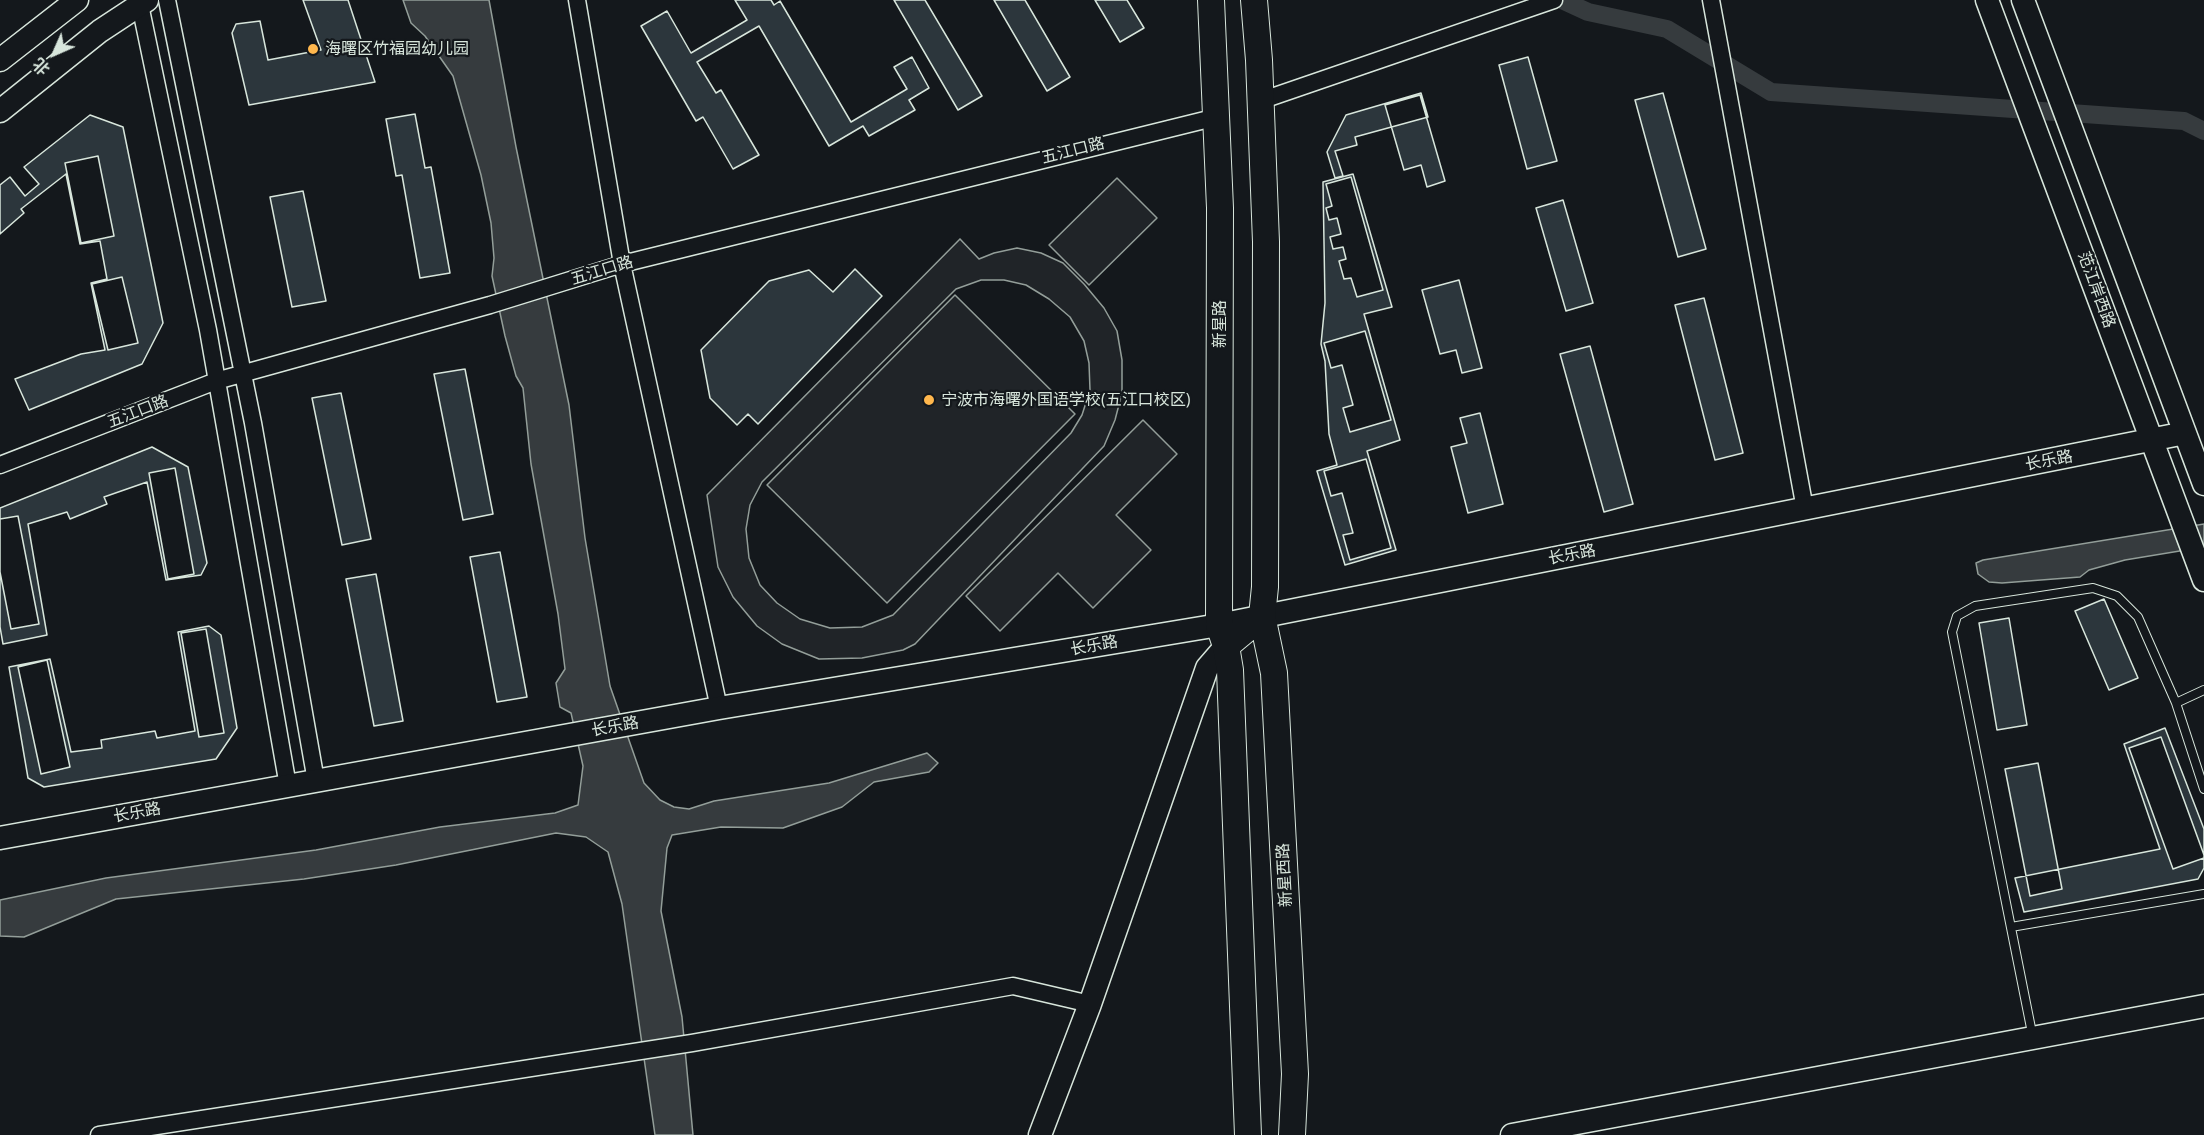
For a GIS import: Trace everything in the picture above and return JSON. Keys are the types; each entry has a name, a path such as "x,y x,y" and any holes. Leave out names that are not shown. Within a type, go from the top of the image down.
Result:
{"main road":[{"name":"新星路","path":"1210,0 1220,208 1223,635"},
{"name":"新星西路","path":"1254,0 1266,242 1262,616 1274,673 1295,1074 1292,1135"},
{"path":"1248,1135 1230,670 1223,635 1262,616"}],"street":[{"path":"0,60 77,0"},
{"path":"167,0 243,374 316,781"},
{"path":"577,0 622,264 719,708"},
{"path":"1260,101 1554,0"},
{"path":"1711,0 1805,509"},
{"name":"范江岸西路","path":"1987,0 2204,580"},
{"name":"范江岸西路","path":"2023,0 2204,484"},
{"path":"0,111 100,31 142,2 216,381 288,786"},
{"name":"五江口路","path":"0,465 216,381 490,305 622,264 1217,117"},
{"name":"长乐路","path":"1262,616 2185,433"},
{"path":"1040,1135 1090,1004 1207,668 1223,635"},
{"name":"长乐路","path":"0,838 719,708 1223,635"},
{"path":"99,1135 692,1043 1013,986 1090,1004"},
{"path":"1512,1135 2204,1006"}],"lane":[{"path":"2033,1038 1952,632 1957,616 1975,606 2093,588 2117,596 2138,617 2176,703 2204,789"},
{"path":"2176,703 2204,690"},
{"path":"2011,927 2204,894"}],"shaded area":[{"path":"403,0 489,0 516,147 569,405 585,538 610,686 644,783 660,800 674,807 689,809 714,801 829,783 927,753 938,763 929,772 874,782 842,807 783,828 721,827 672,835 667,848 661,911 682,1017 693,1135 655,1135 622,904 608,852 586,837 556,833 396,865 304,879 116,899 24,937 0,936 0,900 106,878 316,850 440,827 555,813 578,805 583,766 571,713 560,707 556,683 565,669 558,614 531,464 523,388 516,376 492,276 494,258 491,223 481,175 453,76 425,36 411,23"},
{"path":"1117,178 1157,218 1089,285 1049,245"},
{"path":"960,239 979,259 1017,248 1041,253 1063,263 1104,308 1117,331 1122,360 1122,393 1115,420 1104,446 915,644 903,650 862,658 819,659 782,644 757,626 733,597 718,567 707,495","holes":["981,280 1004,280 1026,285 1049,299 1070,317 1084,341 1089,363 1090,390 1082,415 1071,433 893,615 862,627 830,628 800,619 777,603 760,585 749,558 746,529 750,505 762,482 956,289"]},
{"path":"955,295 1075,414 887,603 767,485"},
{"path":"1143,420 1177,454 1116,515 1151,550 1093,608 1058,573 1000,631 966,596"},
{"path":"2204,524 2204,547 2125,560 2089,570 2080,577 2002,583 1989,582 1978,574 1976,563 1983,560"}],"building":[{"path":"303,0 348,0 375,82 249,105 232,33 236,24 260,21 268,60 321,50"},
{"path":"735,0 771,0 774,5 780,1 851,122 907,89 894,67 912,57 929,88 909,100 915,110 869,136 863,126 829,146 759,26 697,62 716,93 721,90 759,155 733,169 703,117 696,121 641,26 667,11 691,53 747,20"},
{"path":"894,0 925,0 982,96 958,110"},
{"path":"994,0 1025,0 1070,77 1047,91"},
{"path":"1095,0 1127,0 1144,28 1120,42"},
{"path":"1528,57 1557,161 1527,169 1499,65"},
{"path":"1421,93 1428,117 1355,137 1357,145 1335,151 1343,176 1335,178 1327,152 1346,115"},
{"path":"1663,93 1706,249 1678,257 1635,100"},
{"path":"1420,95 1445,181 1427,187 1421,165 1404,170 1385,105"},
{"path":"415,114 425,168 431,167 450,273 420,278 402,175 396,176 386,119"},
{"path":"90,115 123,127 163,323 142,364 29,410 15,379 81,354 105,350 91,283 107,279 100,241 80,244 66,174 21,209 24,213 0,234 0,185 10,177 25,196 39,184 24,167"},
{"path":"98,156 114,236 81,243 65,163"},
{"path":"1353,174 1392,307 1364,314 1400,440 1367,451 1396,550 1345,565 1317,471 1337,465 1329,434 1325,361 1321,344 1325,303 1323,182"},
{"path":"1351,177 1383,290 1357,297 1351,278 1344,279 1339,261 1346,259 1343,247 1333,249 1330,237 1341,234 1337,218 1329,220 1326,208 1332,206 1326,184"},
{"path":"303,191 326,301 292,307 270,197"},
{"path":"1563,200 1593,303 1566,311 1536,208"},
{"path":"855,269 882,296 758,424 748,414 737,425 710,398 701,350 769,281 809,270 833,292"},
{"path":"122,277 138,343 108,350 92,284"},
{"path":"1459,280 1482,368 1462,373 1456,350 1440,354 1422,290"},
{"path":"1704,298 1743,453 1715,460 1675,305"},
{"path":"1365,331 1391,420 1350,432 1343,408 1353,405 1342,365 1331,368 1324,343"},
{"path":"1590,346 1633,504 1604,512 1560,354"},
{"path":"465,369 493,514 463,520 434,374"},
{"path":"341,393 371,539 342,545 312,398"},
{"path":"1480,413 1503,504 1468,513 1451,447 1467,443 1460,418"},
{"path":"152,447 188,467 207,563 201,575 166,580 147,482 104,497 107,504 70,519 67,512 28,524 47,635 3,644 0,627 0,508"},
{"path":"1366,459 1391,548 1350,560 1343,535 1353,533 1342,493 1331,496 1324,471"},
{"path":"175,468 194,574 168,579 149,473"},
{"path":"18,516 39,624 11,629 0,572 0,519"},
{"path":"500,552 527,697 497,702 470,557"},
{"path":"376,574 403,721 374,726 346,579"},
{"path":"2104,599 2138,678 2109,690 2075,611"},
{"path":"2009,618 2027,725 1997,730 1979,623"},
{"path":"209,626 221,635 237,728 216,759 44,787 28,778 9,667 50,659 71,752 102,748 101,740 155,731 157,738 195,731 178,632"},
{"path":"206,629 224,733 199,737 181,633"},
{"path":"47,660 70,767 41,774 18,667"},
{"path":"2165,728 2204,829 2204,868 2198,879 2024,912 2015,878 2160,849 2124,744"},
{"path":"2161,737 2204,855 2204,858 2173,869 2129,748"},
{"path":"2038,763 2062,889 2030,896 2005,769"}],"waterway":[{"path":"1562,0 1588,12 1667,29 1771,92 2184,121 2204,131"}],"place":[{"name":"海曙区竹福园幼儿园","path":"313,49"},
{"name":"宁波市海曙外国语学校(五江口校区)","path":"929,400"}]}
